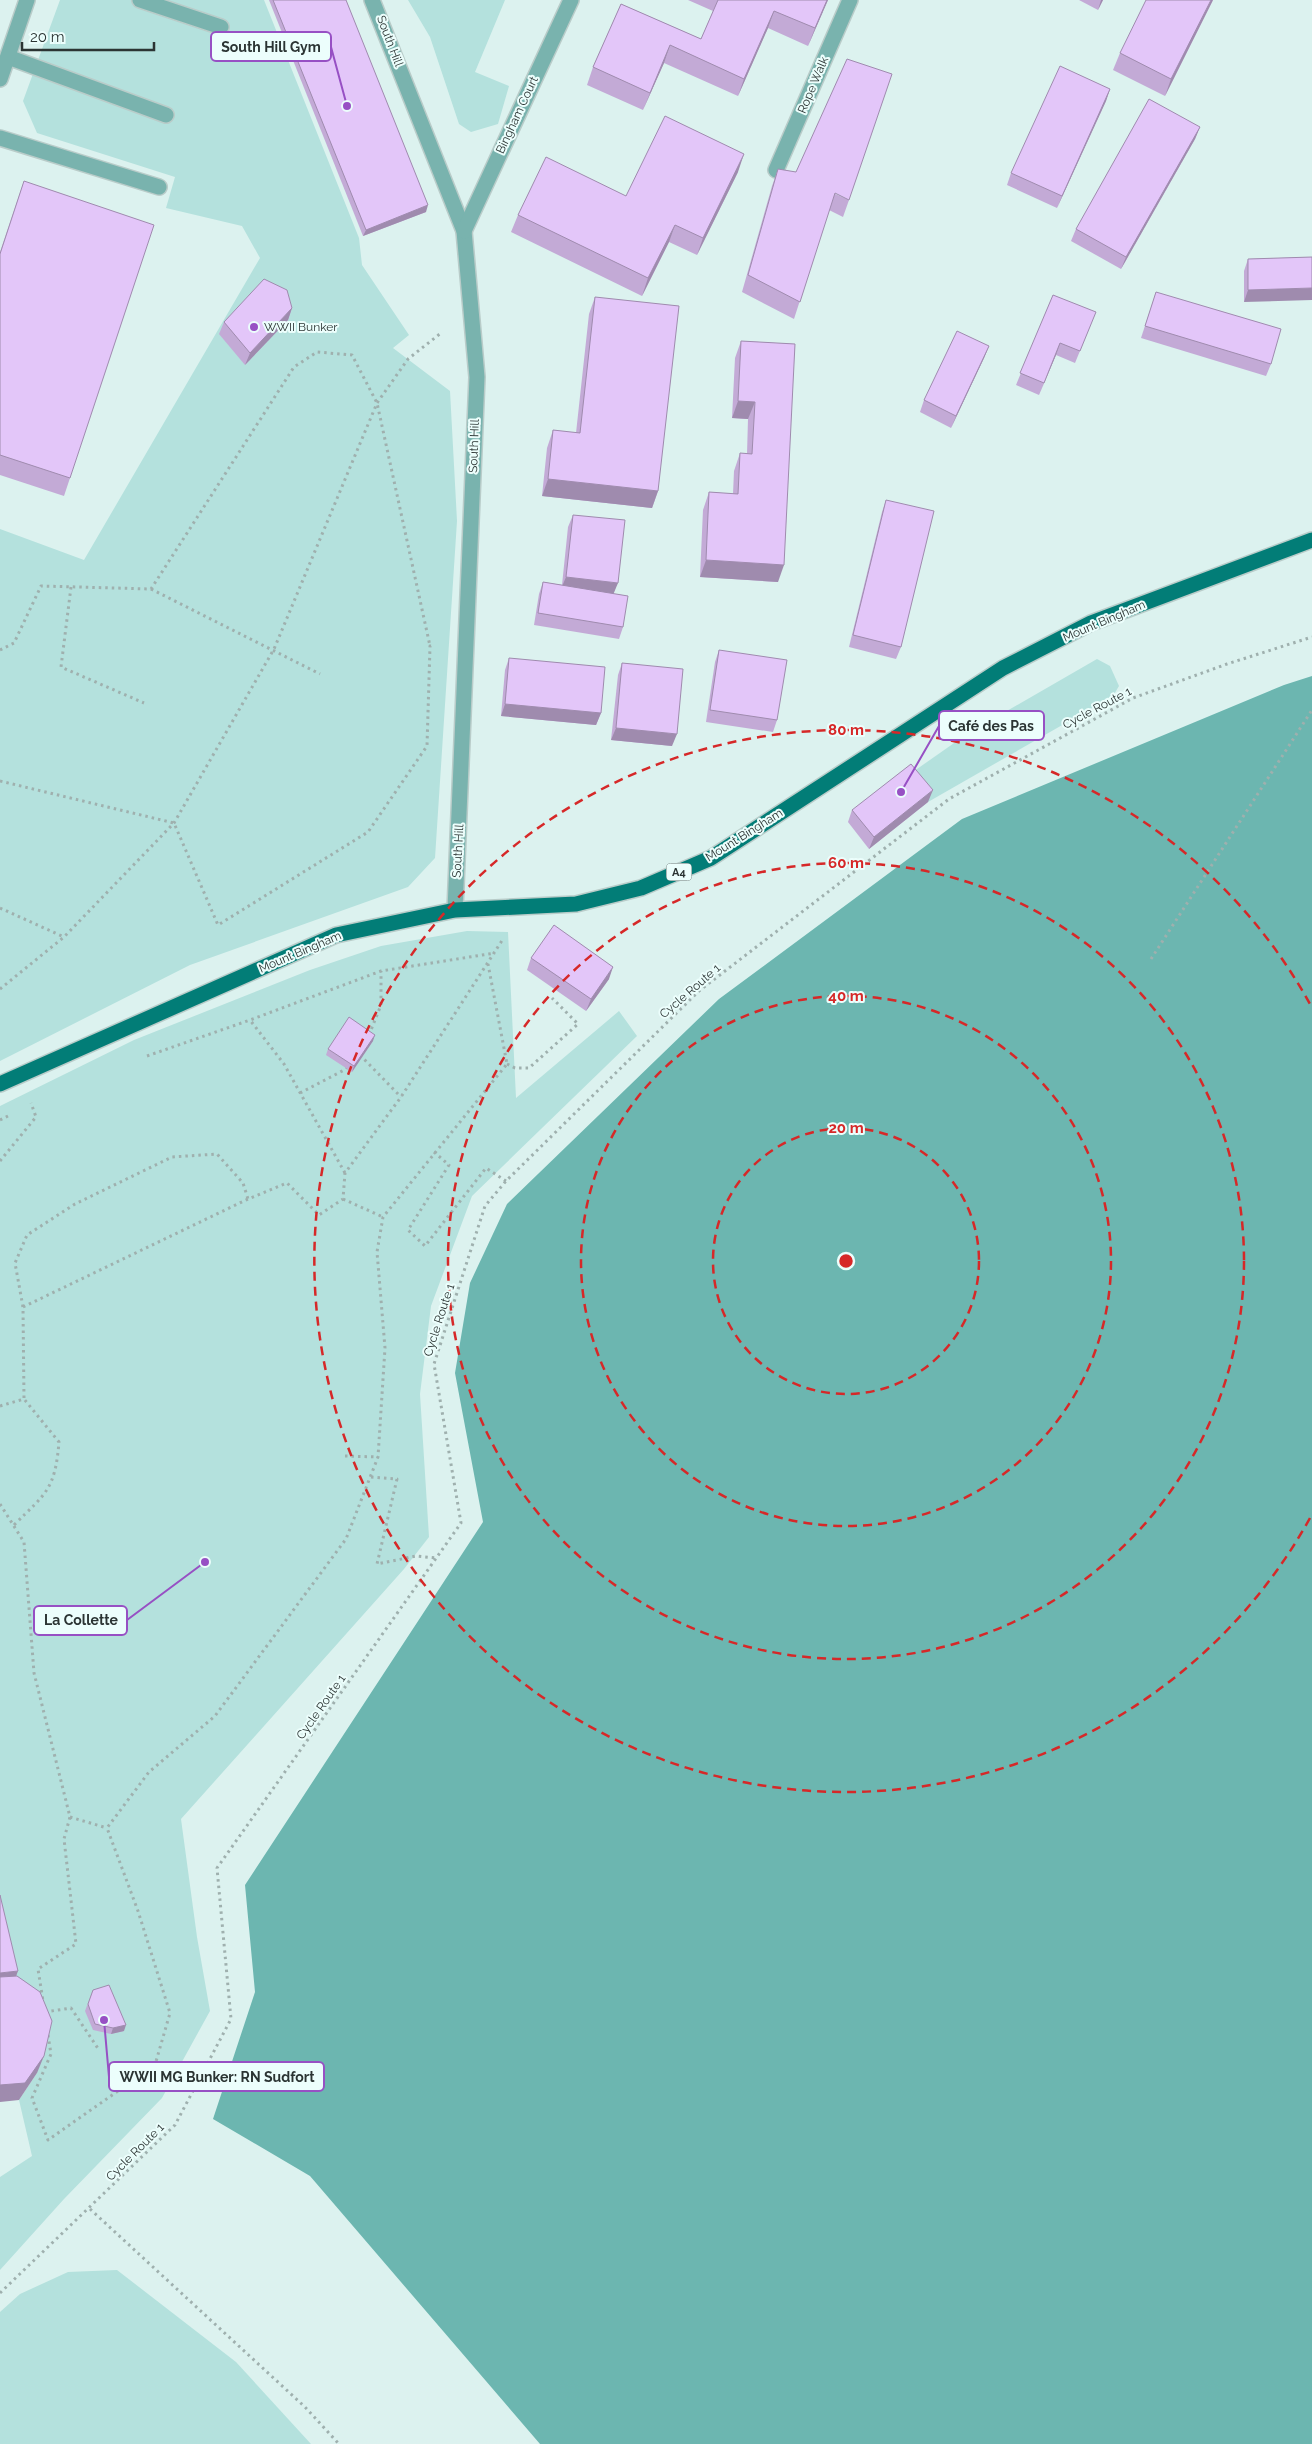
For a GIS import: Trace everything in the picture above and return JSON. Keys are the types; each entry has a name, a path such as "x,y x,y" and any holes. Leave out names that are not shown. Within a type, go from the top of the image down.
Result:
{"main road":[{"name":"Mount Bingham","path":"0,1084 336,935 455,910 576,904 641,888 711,858 1003,668 1091,623 1312,540"}],"street":[{"path":"0,79 27,0"},
{"path":"140,0 221,27"},
{"name":"South Hill","path":"372,0 464,231 476,377 467,650 455,910"},
{"name":"Bingham Court","path":"464,231 571,0"},
{"name":"Rope Walk","path":"776,170 850,0"},
{"path":"8,57 166,115"},
{"path":"0,138 159,186"}],"path":[{"path":"0,989 64,937 174,823 274,649 377,403 408,359 469,310"},
{"path":"151,588 294,366 318,352 352,355 377,403 430,646 427,746 368,832 218,925 174,823"},
{"path":"0,650 14,643 41,586 151,588 320,674"},
{"path":"71,587 61,667 144,703"},
{"name":"Cycle Route 1","path":"0,2293 90,2209 175,2125 231,2020 217,1868 461,1523 434,1364 485,1206 506,1181 699,991 948,800 1133,698 1227,664 1312,637"},
{"path":"430,646 467,650"},
{"path":"1151,959 1312,710"},
{"path":"0,781 174,823"},
{"path":"23,1307 248,1198 286,1183 319,1215 343,1198 345,1174 401,1098 495,953 522,906"},
{"path":"0,908 64,937"},
{"path":"144,1057 381,971 495,953"},
{"path":"488,964 507,1064"},
{"path":"368,1037 381,1004 381,971"},
{"path":"507,1064 515,1068 529,1068 578,1024 552,998"},
{"path":"250,1020 284,1064 345,1174"},
{"path":"300,1093 346,1069 358,1052 401,1098"},
{"path":"107,1828 149,1772 215,1716 346,1539 378,1457 385,1348 377,1252 383,1217 507,1064"},
{"path":"0,1161 36,1117 18,1076"},
{"path":"23,1107 40,1099"},
{"path":"0,1120 16,1112"},
{"path":"434,1152 450,1165 408,1230 425,1246 486,1168 506,1181"},
{"path":"14,1525 49,1489 57,1468 59,1442 24,1399 23,1307 15,1264 27,1235 75,1204 172,1157 217,1154 244,1183 248,1198"},
{"path":"343,1198 383,1217"},
{"path":"0,1406 24,1399"},
{"path":"344,1456 378,1457"},
{"path":"371,1477 397,1479 377,1564 416,1556 436,1558"},
{"path":"0,1504 24,1542 34,1673 70,1817 64,1839 76,1944 38,1969 46,2020"},
{"path":"70,1817 107,1828"},
{"path":"47,2029 51,2054 32,2098 48,2140 156,2065 170,2013 138,1911 107,1828"},
{"path":"45,2012 71,2008 99,2050"},
{"path":"90,2209 305,2407 339,2444"}],"shaded area":[{"path":"60,0 264,0 359,238 362,265 409,335 393,348 450,391 457,521 435,858 408,887 190,965 0,1061 0,529 84,560 260,258 242,226 166,208 175,177 37,133 23,101"},
{"path":"408,0 505,0 475,72 509,86 498,124 471,132 459,124 430,37"},
{"path":"1097,659 1110,666 1119,686 1113,696 928,802 907,776 967,734"},
{"path":"1312,676 1312,2444 540,2444 310,2176 213,2119 255,1992 245,1885 483,1522 455,1373 470,1283 507,1204 719,999 962,819 1284,685"},
{"path":"467,931 508,932 516,1098 619,1011 637,1036 472,1196 431,1306 420,1394 429,1537 404,1569 181,1819 197,1937 210,2011 162,2098 64,2199 0,2270 0,2177 32,2156 19,2100 37,2073 0,1950 0,1106 134,1040 310,970 381,946"},
{"path":"117,2270 236,2362 311,2444 0,2444 0,2312 20,2294 68,2272"}],"building":[{"path":"273,0 346,0 428,205 366,230"},
{"path":"718,0 827,0 815,28 774,11 744,79 670,45 650,93 593,67 621,4 701,39"},
{"path":"1146,0 1211,0 1171,79 1120,53"},
{"path":"847,59 892,74 849,200 835,193 800,302 748,275 778,169 796,172"},
{"path":"1060,66 1110,89 1062,196 1011,173"},
{"path":"1149,99 1200,127 1126,257 1076,229"},
{"path":"665,116 744,154 703,238 675,225 648,278 518,215 546,157 626,196"},
{"path":"24,181 154,225 70,478 0,455 0,254"},
{"path":"1312,257 1312,288 1248,290 1248,259"},
{"name":"WWII Bunker","path":"264,279 287,290 292,308 250,353 224,322"},
{"path":"1156,292 1281,329 1271,364 1145,326"},
{"path":"1053,295 1096,312 1080,351 1060,343 1044,383 1020,373"},
{"path":"595,297 679,306 658,491 548,479 553,430 580,433"},
{"path":"957,331 989,346 956,416 924,400"},
{"path":"741,341 795,344 784,565 706,560 709,492 738,494 740,453 752,454 755,402 738,401"},
{"path":"886,500 934,511 901,647 853,635"},
{"path":"573,515 625,520 618,583 566,577"},
{"path":"543,582 628,596 623,627 538,613"},
{"path":"719,650 787,660 777,720 710,710"},
{"path":"509,658 605,667 601,713 505,704"},
{"path":"622,663 683,669 677,734 616,728"},
{"path":"911,764 933,790 874,837 852,810"},
{"path":"554,925 613,967 591,999 531,958"},
{"path":"349,1017 375,1035 354,1066 328,1049"},
{"path":"0,1895 18,1971 0,1973"},
{"path":"17,1976 40,1992 52,2021 44,2056 25,2083 0,2085 0,1977"},
{"path":"109,1985 126,2025 113,2028 95,2024 88,2004 93,1990"}],"place":[{"name":"South Hill Gym","path":"347,106"},
{"name":"WWII Bunker","path":"254,327"},
{"name":"Café des Pas","path":"901,792"},
{"name":"La Collette","path":"205,1562"},
{"name":"WWII MG Bunker: RN Sudfort","path":"104,2020"}]}
